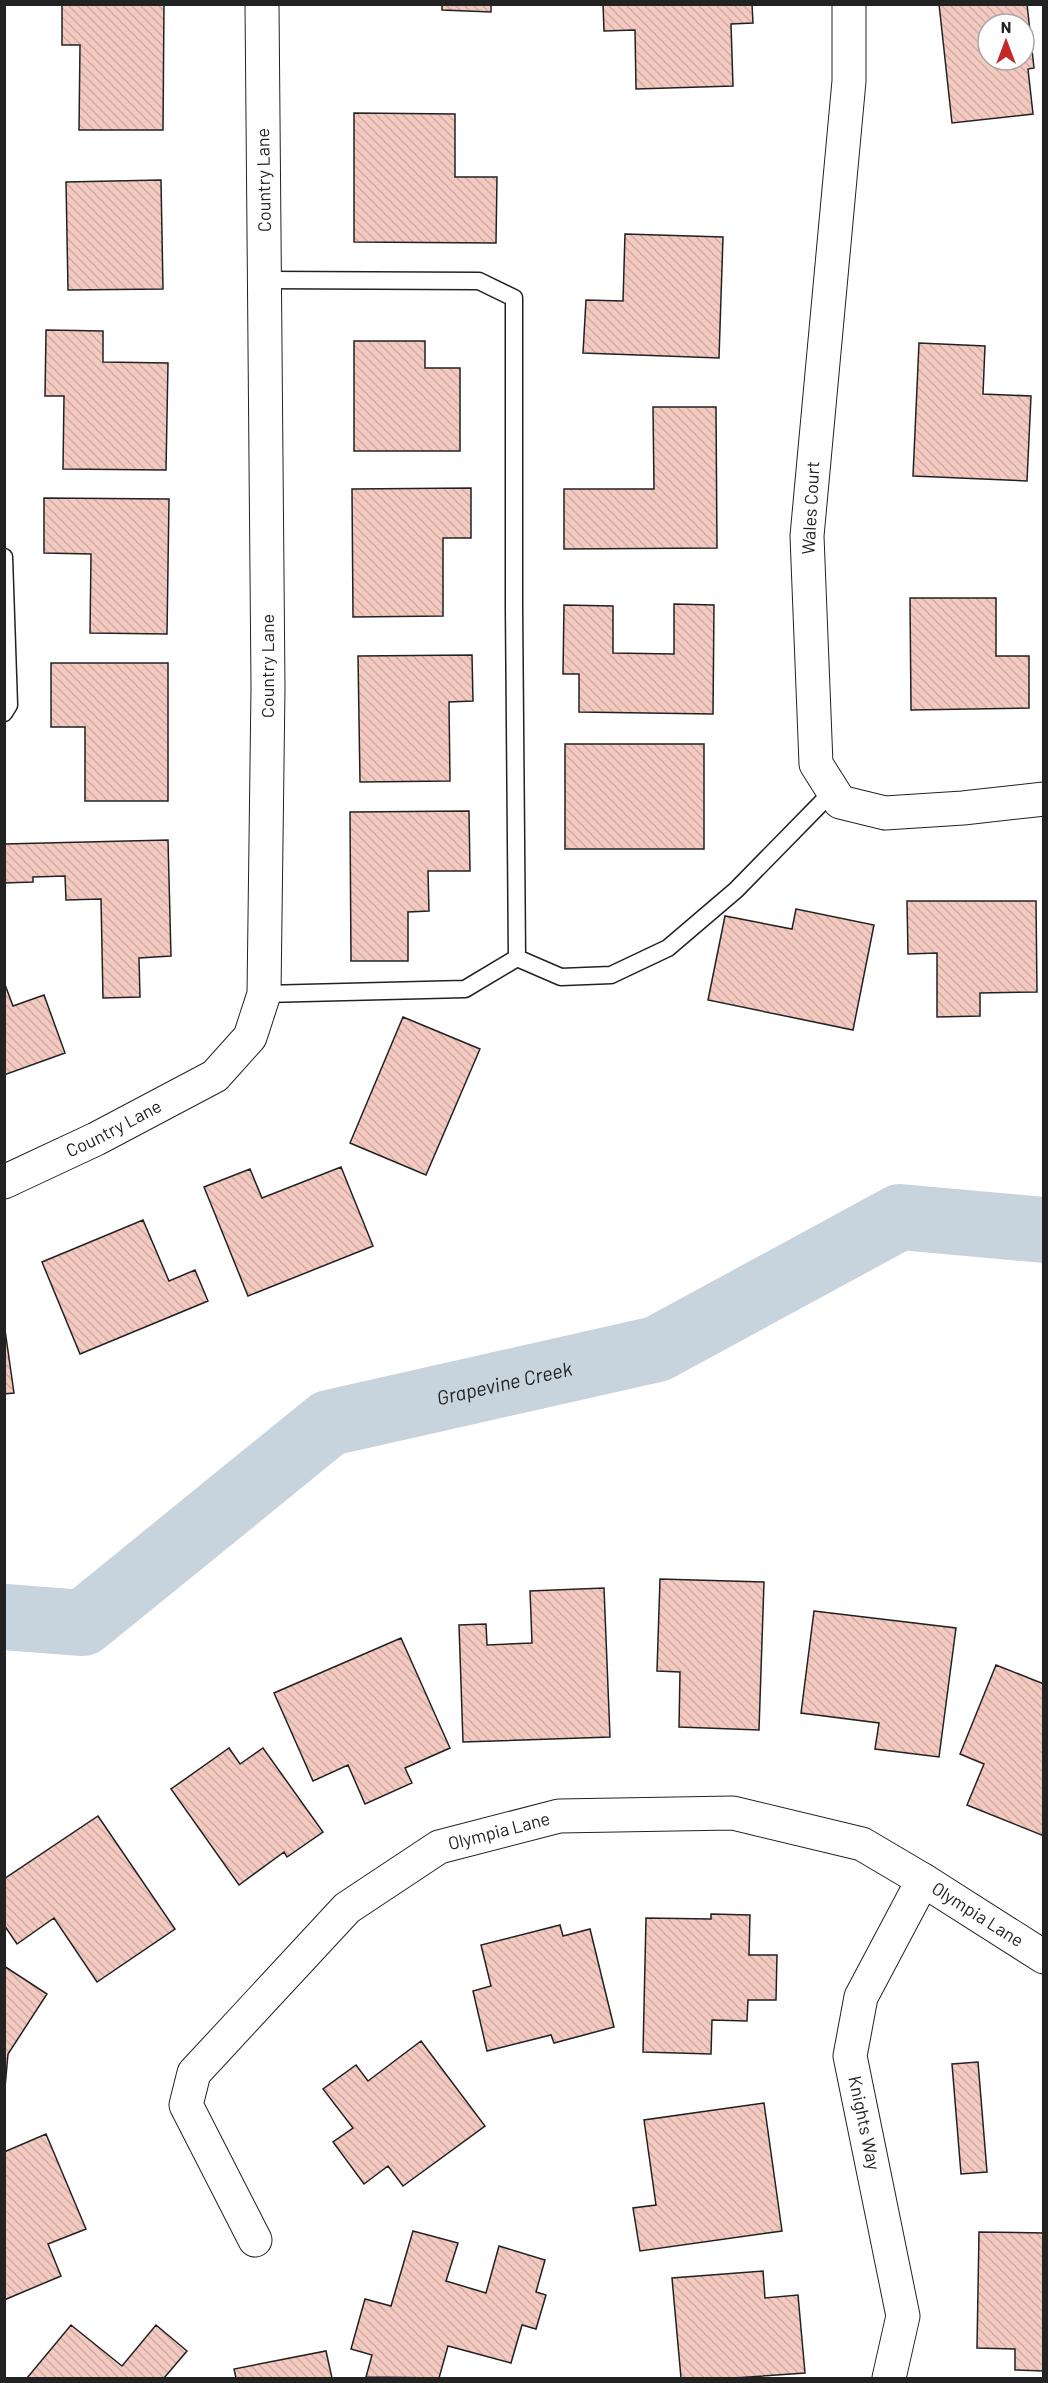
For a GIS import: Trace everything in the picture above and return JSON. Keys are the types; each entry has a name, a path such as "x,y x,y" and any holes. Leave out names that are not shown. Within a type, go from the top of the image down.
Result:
{"street":[{"name":"Country Lane","path":"4,1182 96,1139 215,1076 250,1036 264,994 268,688 262,4"},
{"name":"Wales Court","path":"849,4 849,81 807,536 816,764 840,801 885,813 963,808 1044,799"},
{"name":"Olympia Lane","path":"255,2240 186,2105 194,2073 347,1908 439,1847 559,1816 733,1813 862,1844 1044,1957"},
{"name":"Knights Way","path":"889,2379 903,2316 850,2056 861,1997 923,1880"}],"lane":[{"path":"265,280 479,281 514,298 517,958"},
{"path":"4,557 9,705 4,713"},
{"path":"517,958 561,977 611,975 668,948 736,890 833,791"},
{"path":"264,994 465,989 517,958"}],"building":[{"path":"62,4 164,4 163,130 79,130 80,45 62,45"},
{"path":"442,4 491,4 491,12 442,10"},
{"path":"603,4 752,4 753,23 731,24 733,86 636,89 635,30 604,31"},
{"path":"939,4 1027,4 1028,12 976,12 976,72 1028,72 1033,114 952,123"},
{"path":"354,113 455,114 455,177 497,177 496,243 354,242"},
{"path":"161,180 163,289 68,290 66,182"},
{"path":"625,234 723,237 719,358 583,353 586,300 623,301"},
{"path":"46,330 103,331 103,362 168,363 166,470 63,469 64,396 45,396"},
{"path":"354,341 425,341 425,368 460,368 460,451 354,451"},
{"path":"919,343 985,346 983,394 1031,396 1027,481 913,476"},
{"path":"653,407 716,407 717,548 564,549 564,489 654,489"},
{"path":"471,488 471,538 443,538 443,616 353,617 352,489"},
{"path":"44,498 169,499 167,634 90,633 91,554 44,553"},
{"path":"910,598 996,598 996,656 1029,656 1029,708 911,710"},
{"path":"674,604 714,605 713,714 579,712 579,674 563,674 564,605 613,606 613,653 674,654"},
{"path":"472,655 473,701 449,702 450,781 360,782 358,656"},
{"path":"51,663 168,663 168,801 85,801 85,727 51,727"},
{"path":"565,744 704,744 704,849 565,849"},
{"path":"469,811 470,871 428,871 429,911 408,912 408,961 351,961 350,812"},
{"path":"168,840 171,956 139,958 140,997 103,998 101,899 66,900 65,876 33,877 33,882 4,883 4,844"},
{"path":"907,901 1036,901 1037,992 980,993 980,1016 937,1017 937,953 908,954"},
{"path":"796,909 874,925 853,1030 708,1000 725,916 792,929"},
{"path":"4,982 13,1006 44,995 65,1053 4,1075"},
{"path":"403,1017 480,1049 426,1175 350,1143"},
{"path":"341,1167 373,1246 248,1296 204,1187 250,1169 262,1198"},
{"path":"143,1220 169,1281 195,1270 208,1301 80,1354 42,1262"},
{"path":"4,1323 14,1393 4,1394"},
{"path":"660,1579 764,1582 759,1730 679,1727 680,1672 657,1671"},
{"path":"604,1588 610,1737 463,1742 459,1625 486,1624 487,1645 532,1643 530,1591"},
{"path":"814,1611 956,1628 939,1757 875,1749 879,1723 801,1713"},
{"path":"401,1638 450,1748 405,1768 412,1783 365,1804 348,1765 313,1781 274,1693"},
{"path":"996,1665 1044,1684 1044,1836 967,1805 984,1764 960,1754"},
{"path":"229,1748 240,1764 263,1748 323,1832 287,1857 284,1852 239,1885 171,1789"},
{"path":"98,1816 175,1929 97,1982 54,1918 17,1944 4,1925 4,1879"},
{"path":"711,1914 750,1915 749,1955 777,1955 776,2000 748,2000 747,2021 712,2020 711,2054 643,2052 646,1918 711,1919"},
{"path":"560,1925 563,1936 590,1929 614,2027 554,2043 551,2035 487,2051 473,1991 491,1986 481,1945"},
{"path":"4,1966 47,1994 8,2054 4,2099"},
{"path":"421,2041 485,2126 403,2186 388,2166 364,2184 333,2142 353,2128 323,2089 356,2065 368,2081"},
{"path":"978,2062 987,2172 961,2174 952,2064"},
{"path":"764,2103 782,2231 640,2251 633,2208 656,2205 644,2120"},
{"path":"46,2134 86,2229 48,2244 61,2276 4,2300 4,2152"},
{"path":"413,2231 458,2243 446,2281 486,2293 499,2246 545,2260 536,2292 546,2295 536,2329 522,2325 511,2363 448,2346 439,2378 366,2377 372,2355 351,2349 365,2299 391,2306"},
{"path":"979,2232 1044,2233 1044,2371 1015,2370 1015,2349 977,2348"},
{"path":"763,2271 765,2298 798,2295 805,2373 734,2378 681,2378 672,2278"},
{"path":"71,2325 122,2366 156,2325 187,2351 164,2378 27,2378"},
{"path":"326,2351 332,2378 236,2378 234,2369"}],"waterway":[{"name":"Grapevine Creek","path":"4,1617 83,1623 329,1423 657,1349 900,1217 1044,1230"}]}
